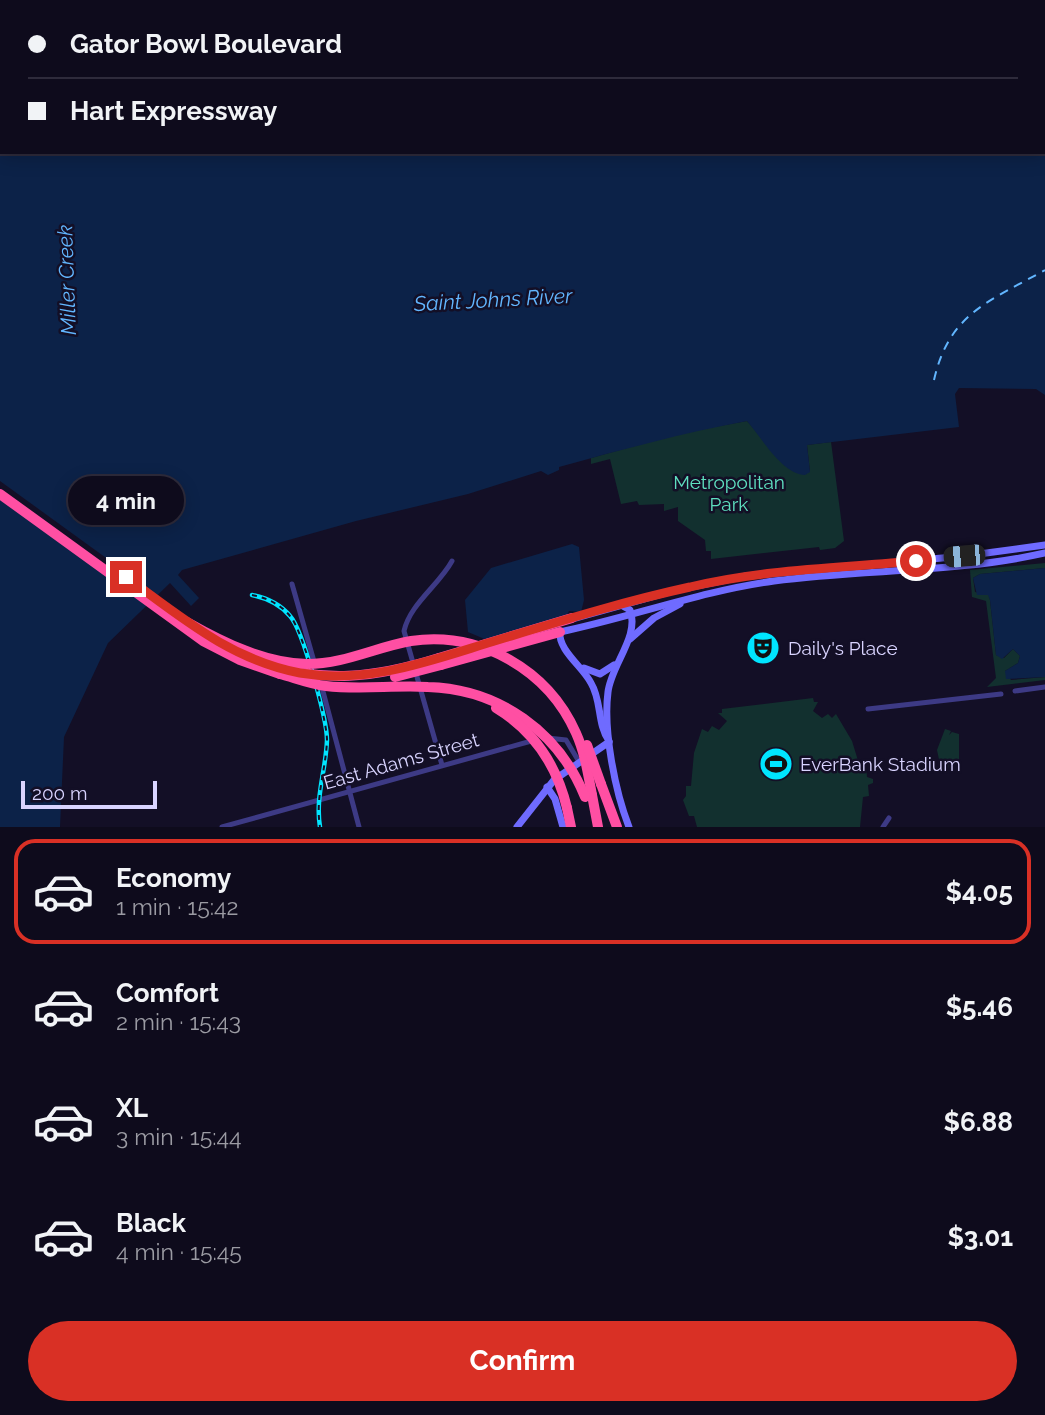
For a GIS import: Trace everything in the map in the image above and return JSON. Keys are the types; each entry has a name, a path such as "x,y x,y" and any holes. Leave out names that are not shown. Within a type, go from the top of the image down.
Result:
{"highway":[{"path":"0,485 215,642 242,656 276,667 313,675 382,674 560,632"},
{"path":"0,494 203,641 240,660 279,674 340,687 440,687 473,693 499,703 540,730 573,772 587,800 596,827"},
{"path":"279,674 313,680 362,681 394,677 572,618"},
{"path":"187,622 241,648 289,662 330,663 405,642 446,640 486,649 533,674 554,690 571,712 617,827"},
{"path":"533,674 560,705 578,738 596,827"},
{"path":"440,687 485,702 521,726 550,763 567,808 571,827"}],"main road":[{"path":"609,742 603,731 596,692 561,642 560,632 572,618 677,590 767,573 1011,551 1045,543"},
{"path":"1000,562 1045,554"},
{"path":"560,632 701,595 797,579 1045,559"},
{"path":"625,645 657,616 701,595"},
{"path":"621,605 632,614 633,626 615,664 607,695 609,742 629,827"},
{"path":"578,664 598,674 615,664"},
{"path":"517,827 547,787 579,760 609,742"},
{"path":"547,787 555,799 563,827"}],"street":[{"path":"442,765 404,631 419,604 441,581 452,561"},
{"path":"292,584 359,827"},
{"path":"1015,691 1045,687"},
{"path":"867,709 1001,694"},
{"name":"East Adams Street","path":"222,827 442,765 555,737 569,743 579,760"},
{"path":"883,827 889,818"}],"green space":[{"name":"Metropolitan Park","path":"747,421 787,467 810,472 807,445 831,442 844,541 835,548 820,550 819,547 711,559 711,551 706,551 705,540 678,521 678,507 664,511 664,504 639,505 637,501 621,504 610,459 591,464 591,458 681,433"},
{"path":"1045,563 1045,568 980,574 973,578 975,592 989,595 996,655 1004,658 1013,649 1020,656 1018,663 1005,671 1011,680 1045,677 1045,680 987,687 996,678 986,601 972,597 970,570"},
{"name":"EverBank Stadium","path":"813,698 814,702 818,702 813,711 822,718 828,714 832,718 836,714 852,741 860,767 866,767 867,777 873,779 873,783 868,785 869,796 863,797 860,827 697,827 694,816 689,816 683,800 686,786 691,786 694,753 702,729 708,732 712,726 719,730 727,721 718,713 722,713 722,709"},
{"path":"945,729 951,731 949,735 952,732 959,734 959,763 954,760 949,768 944,761 948,768 941,769 937,750"}],"water":[{"path":"0,154 1045,154 1045,395 1036,389 959,388 955,394 959,427 807,445 810,472 805,475 796,473 780,462 747,421 652,442 559,467 559,470 548,475 541,471 468,494 356,521 182,570 178,575 199,598 191,606 170,583 108,643 64,737 60,827 0,827"},
{"path":"572,544 579,547 584,600 581,612 569,611 567,615 487,640 468,632 465,600 491,568"},
{"path":"1045,568 1045,677 1006,679 1005,671 1018,663 1020,656 1013,649 1002,659 996,655 990,600 988,595 977,595 973,578 980,574"}],"pier":[{"path":"0,481 160,597 150,607 0,498"}],"ferry route":[{"path":"934,380 941,357 961,324 990,301 1045,270"}],"railway":[{"path":"252,595 273,602 290,616 301,638 313,676 327,740 319,805 320,827"}],"place":[{"name":"Daily's Place","path":"763,648"},
{"name":"EverBank Stadium","path":"776,764"}],"route":[{"path":"126,577 211,639 237,653 270,666 313,675 347,677 391,672 552,624 706,583 767,573 916,561"}],"water label":[{"name":"Miller Creek","path":"67,280"},
{"name":"Saint Johns River","path":"493,300"}]}
